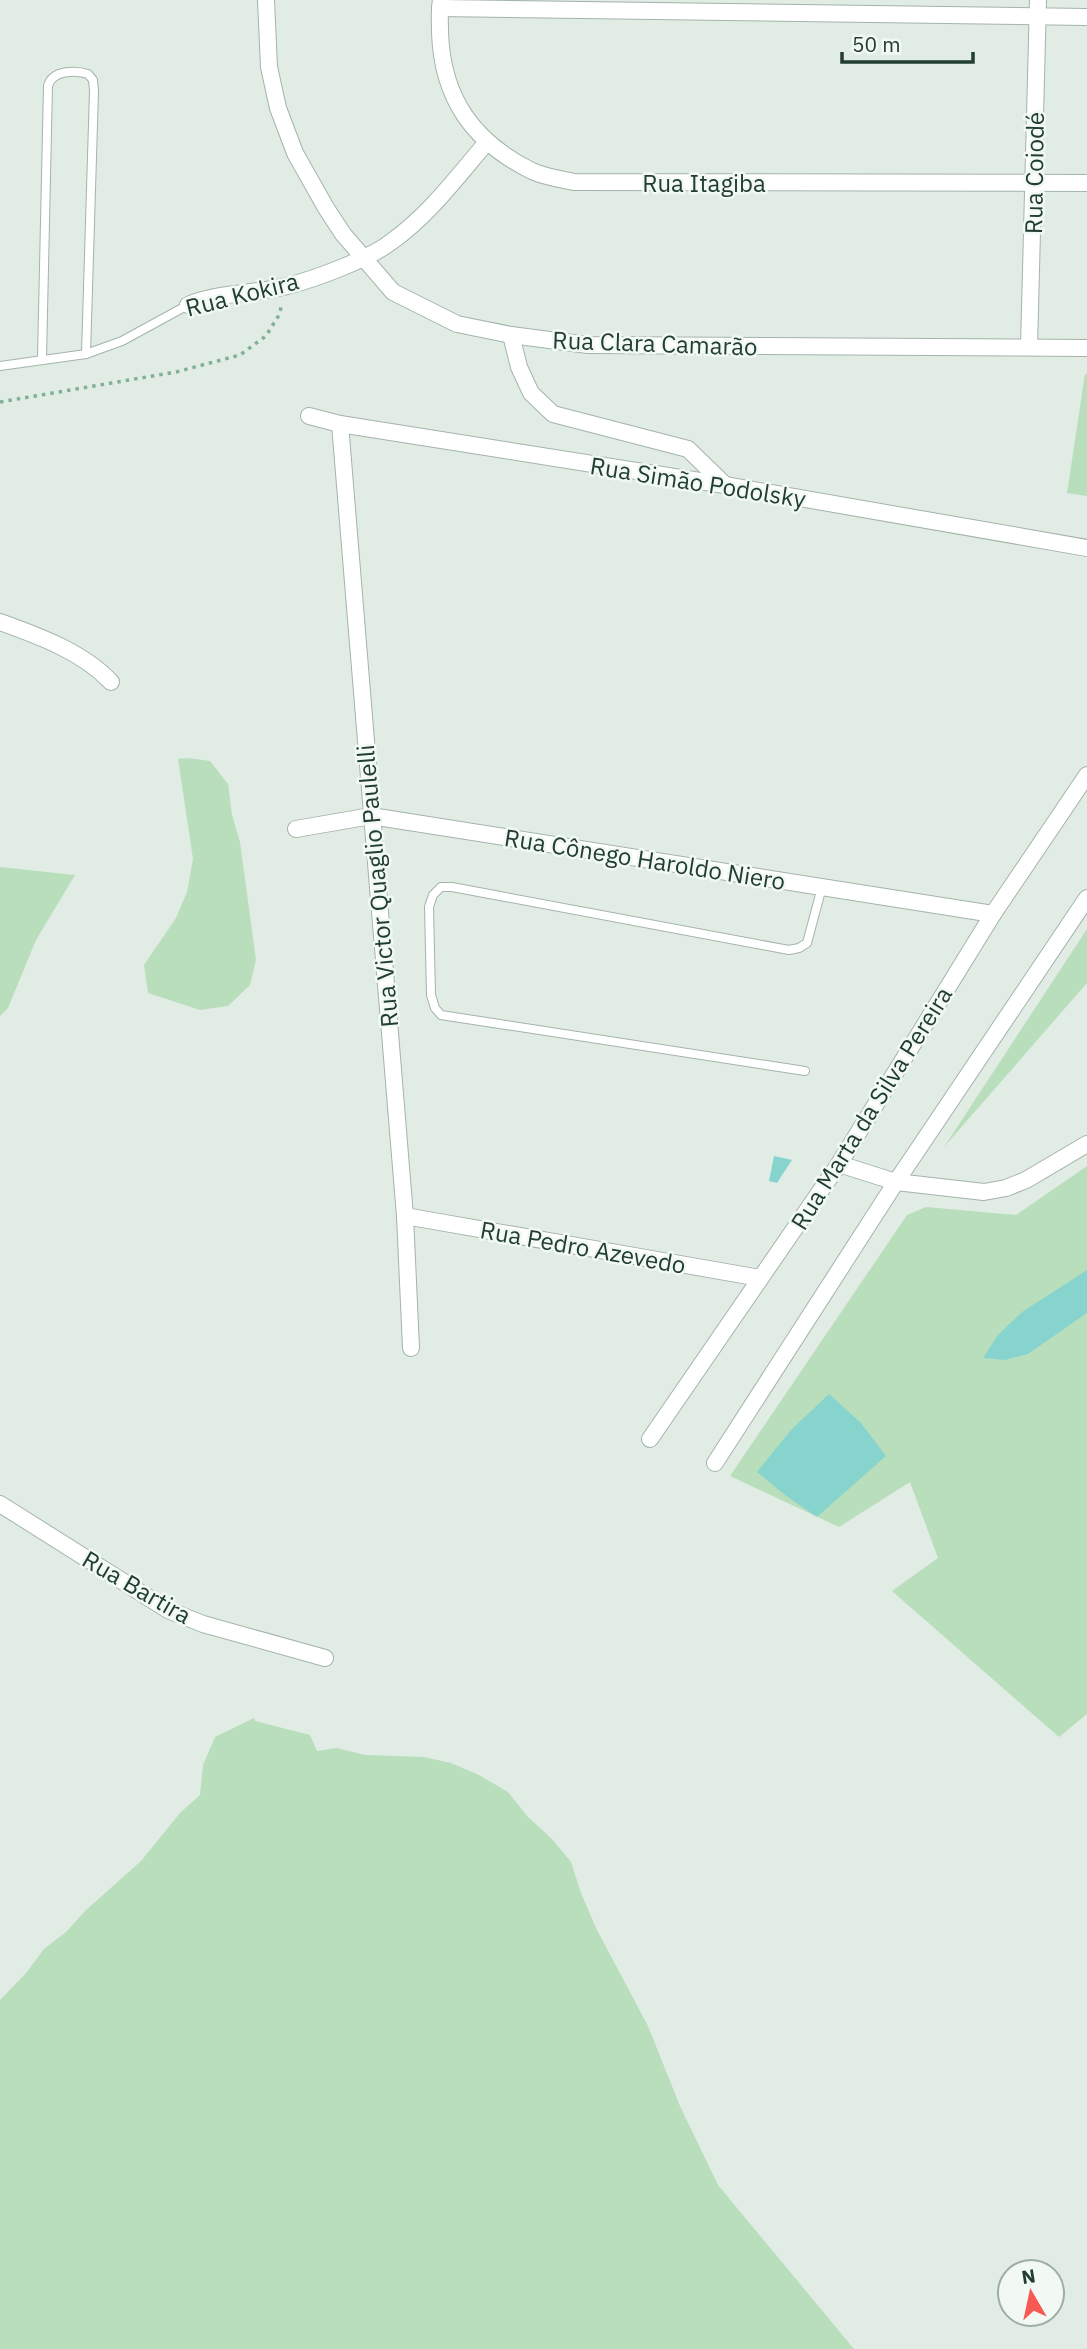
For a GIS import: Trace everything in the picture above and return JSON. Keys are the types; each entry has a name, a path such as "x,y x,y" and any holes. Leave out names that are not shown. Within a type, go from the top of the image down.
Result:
{"street":[{"name":"Rua Clara Camarão","path":"267,0 269,67 278,108 295,153 326,208 343,234 393,292 457,324 510,335 588,345 1087,348"},
{"name":"Rua Coiodé","path":"1029,347 1038,0"},
{"path":"441,4 1087,17"},
{"name":"Rua Itagiba","path":"441,4 441,57 446,83 461,111 487,142 509,159 535,173 574,182 1087,183"},
{"name":"Rua Kokira","path":"187,305 214,297 287,286 365,257 389,244 412,226 445,192 487,142"},
{"path":"510,335 519,367 531,393 553,414 688,449 725,485"},
{"name":"Rua Simão Podolsky","path":"309,416 340,424 725,485 1087,548"},
{"name":"Rua Victor Quaglio Paulelli","path":"340,424 370,816 405,1216 411,1348"},
{"path":"0,622 52,643 97,667 111,682"},
{"name":"Rua Marta da Silva Pereira","path":"650,1439 839,1164 993,914 1087,775"},
{"name":"Rua Cônego Haroldo Niero","path":"296,829 370,816 993,914"},
{"path":"715,1463 895,1182 1087,898"},
{"path":"839,1164 895,1182 984,1192 1006,1188 1026,1180 1087,1144"},
{"name":"Rua Pedro Azevedo","path":"405,1216 761,1278"},
{"name":"Rua Bartira","path":"0,1504 168,1610 203,1624 325,1658"}],"lane":[{"path":"42,358 48,86 49,80 57,74 82,72 93,80 94,91 86,354"},
{"name":"Rua Kokira","path":"0,366 42,358 86,354 122,341 187,305"},
{"path":"805,1071 441,1015 435,1008 431,995 429,907 433,895 441,887 452,887 789,950 807,943 822,887"}],"path":[{"path":"0,402 176,372 240,355 266,336 279,315 287,286"}],"green space":[{"path":"1087,374 1087,496 1067,493"},
{"path":"178,759 210,761 228,784 232,815 240,842 256,960 250,985 228,1006 200,1010 148,993 144,965 176,918 187,892 193,859"},
{"path":"0,867 75,875 36,940 8,1008 0,1016"},
{"path":"1087,929 1087,983 944,1147"},
{"path":"1087,1166 1087,1714 1059,1737 892,1591 938,1558 910,1482 839,1527 730,1476 907,1215 926,1207 1016,1215"},
{"path":"254,1718 255,1721 310,1735 317,1751 337,1748 365,1755 424,1757 451,1763 508,1792 571,1862 596,1928 648,2026 680,2106 718,2185 854,2349 0,2349 0,2000 44,1949 66,1932 85,1911 141,1861 180,1813 200,1795 203,1765 215,1737"}],"water":[{"path":"774,1156 792,1160 777,1183 769,1181"},
{"path":"1087,1270 1087,1313 1028,1354 1005,1360 983,1358 998,1335 1022,1312"},
{"path":"829,1394 861,1423 886,1456 817,1517 757,1472 791,1430"}]}
